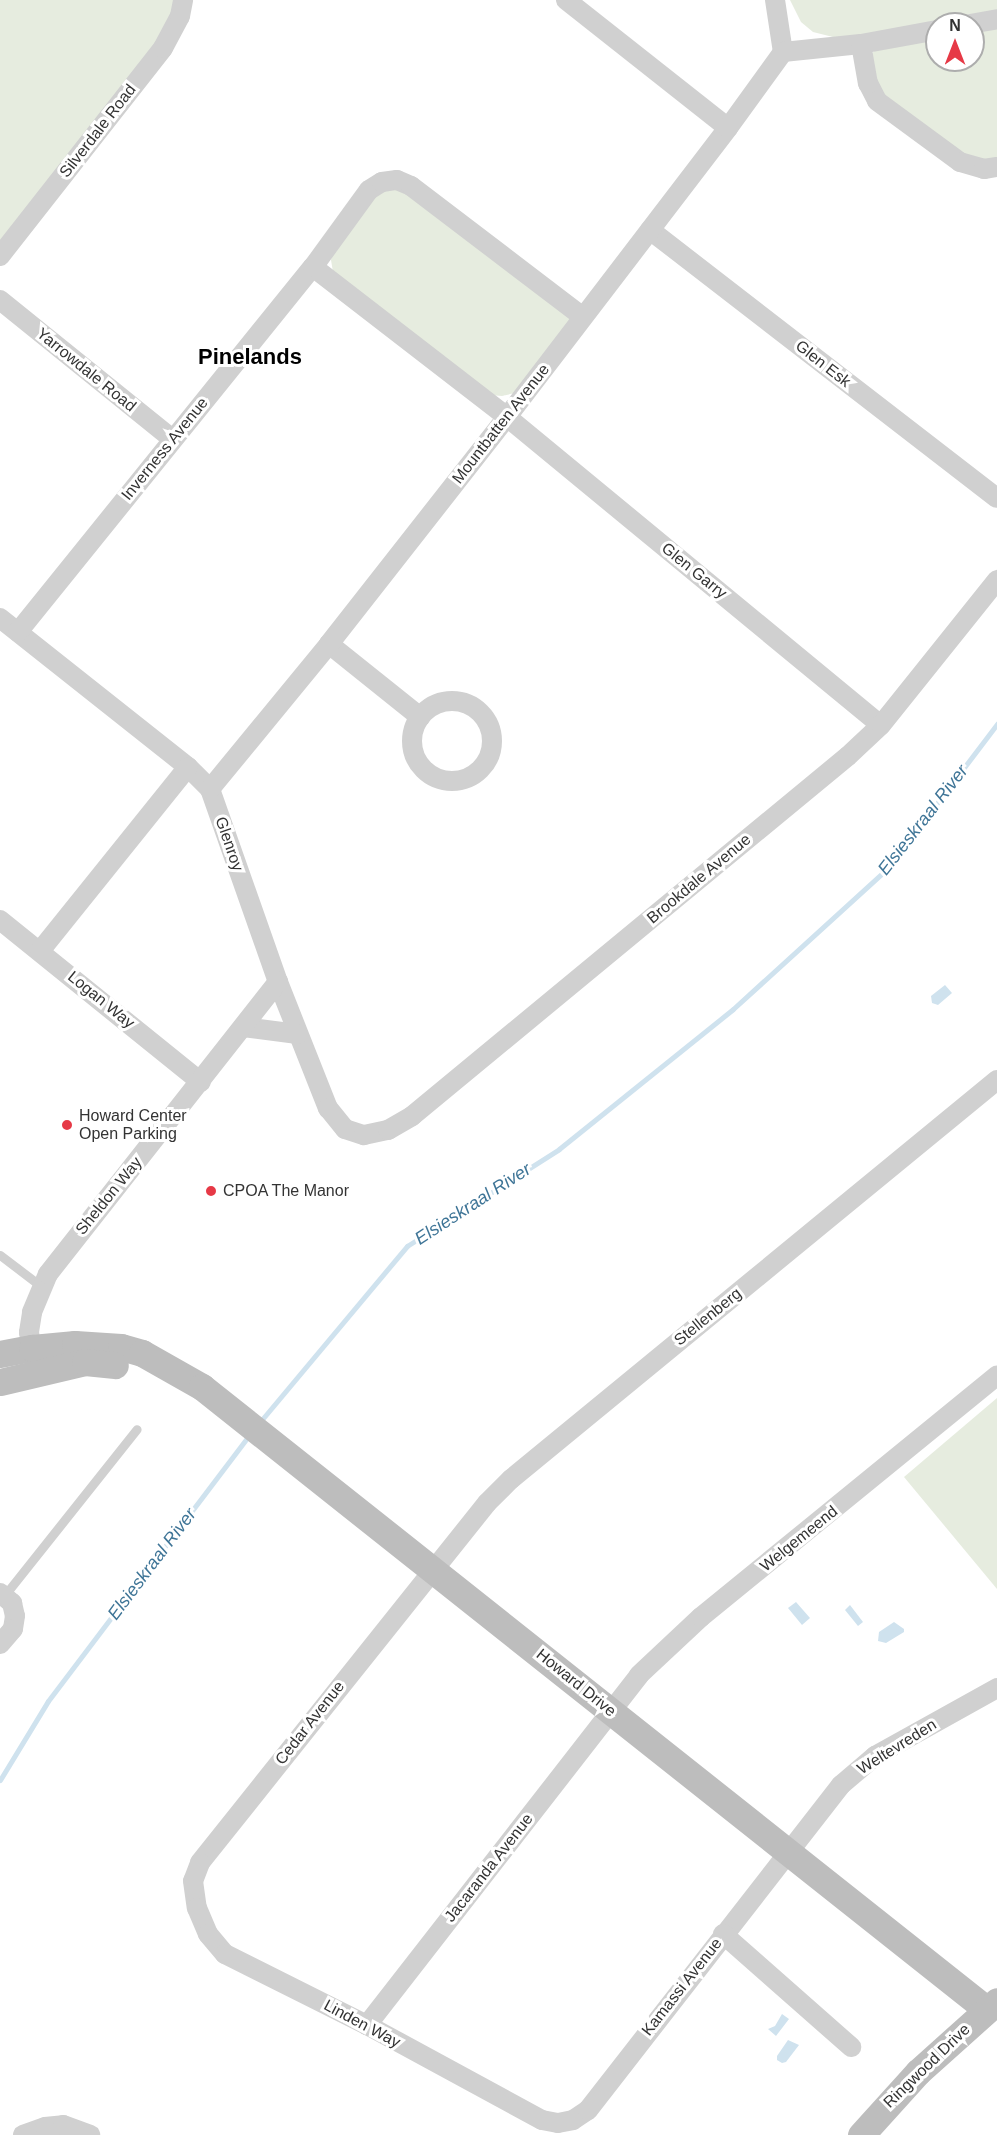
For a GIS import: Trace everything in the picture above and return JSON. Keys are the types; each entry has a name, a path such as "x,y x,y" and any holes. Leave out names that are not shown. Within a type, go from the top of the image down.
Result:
{"street":[{"name":"Silverdale Road","path":"0,256 163,48 180,16 183,0"},
{"path":"566,0 728,128"},
{"path":"775,0 783,52 861,44 925,32"},
{"path":"861,44 868,83 877,100 960,162 984,169 997,167"},
{"name":"Mountbatten Avenue","path":"210,789 329,644 507,417 728,128 783,52"},
{"name":"Inverness Avenue","path":"18,632 313,267 369,190 382,182 397,180 411,186 583,317"},
{"name":"Glen Esk","path":"650,230 997,498"},
{"path":"313,267 507,417"},
{"name":"Yarrowdale Road","path":"0,300 172,439"},
{"name":"Glen Garry","path":"507,417 881,725"},
{"name":"Brookdale Avenue","path":"364,1135 388,1130 412,1116 848,756 881,725 997,580"},
{"name":"Glenroy","path":"0,618 188,767 210,789 278,982 328,1108 345,1129 364,1135"},
{"path":"329,644 420,717"},
{"path":"446,701 461,702 476,708 486,719 492,733 491,751 484,765 475,774 464,779 450,781 433,776 421,767 413,750 413,730 420,717 432,706 446,701"},
{"path":"40,951 188,767"},
{"name":"Logan Way","path":"0,920 201,1082"},
{"name":"Sheldon Way","path":"34,1360 29,1332 32,1312 42,1287 70,1244 201,1082 278,982"},
{"path":"243,1027 298,1034"},
{"name":"Stellenberg","path":"433,1568 487,1503 511,1479 997,1080"},
{"name":"Howard Drive","path":"0,1382 34,1360 75,1344 121,1347 142,1353 202,1387 789,1851 992,2005"},
{"name":"Howard Drive","path":"0,1354 34,1360"},
{"name":"Welgemeend","path":"610,1710 639,1675 701,1617 997,1376"},
{"name":"Cedar Avenue","path":"193,1881 200,1863 433,1568"},
{"path":"0,1644 13,1629 15,1616 12,1603 2,1595"},
{"name":"Weltevreden","path":"789,1851 841,1785 860,1767 997,1688"},
{"name":"Jacaranda Avenue","path":"367,2025 610,1710"},
{"name":"Kamassi Avenue","path":"573,2120 588,2110 789,1851"},
{"name":"Linden Way","path":"193,1881 196,1908 208,1934 225,1954 367,2025 542,2120 558,2123 573,2120"},
{"path":"723,1934 851,2047"},
{"name":"Ringwood Drive","path":"861,2135 911,2079 992,2005"},
{"path":"23,2135 45,2127 63,2125 90,2135"}],"lane":[{"path":"0,1256 42,1287"},
{"path":"2,1595 136,1429"}],"shaded area":[{"path":"0,0 178,0 167,30 0,248"},
{"path":"790,0 997,0 997,10 985,12 925,12 925,24 855,37 833,37 813,32 801,22"},
{"path":"997,23 997,160 977,162 880,97 872,53 880,47 925,38 925,72 985,72 985,26"},
{"path":"393,188 408,190 570,318 569,327 515,393 502,396 490,395 333,272 331,260 333,248 380,190"},
{"path":"997,1398 997,1589 904,1477"}],"water":[{"path":"945,985 952,993 938,1005 932,1003 931,996"},
{"path":"796,1602 810,1618 802,1625 788,1608"},
{"path":"850,1605 863,1622 858,1626 845,1610"},
{"path":"894,1622 904,1629 904,1632 886,1643 878,1641 879,1632"},
{"path":"782,2014 789,2019 776,2036 768,2029 775,2026"},
{"path":"788,2040 799,2045 786,2062 782,2063 777,2060 777,2056"}],"waterway":[{"name":"Elsieskraal River","path":"259,1423 407,1246 559,1149 733,1009 888,868 997,724"},
{"name":"Elsieskraal River","path":"0,1780 48,1701 249,1435"}],"place":[{"name":"Howard Center Open Parking","path":"67,1125"},
{"name":"CPOA The Manor","path":"211,1191"}],"district":[{"name":"Pinelands","path":"250,357"}]}
